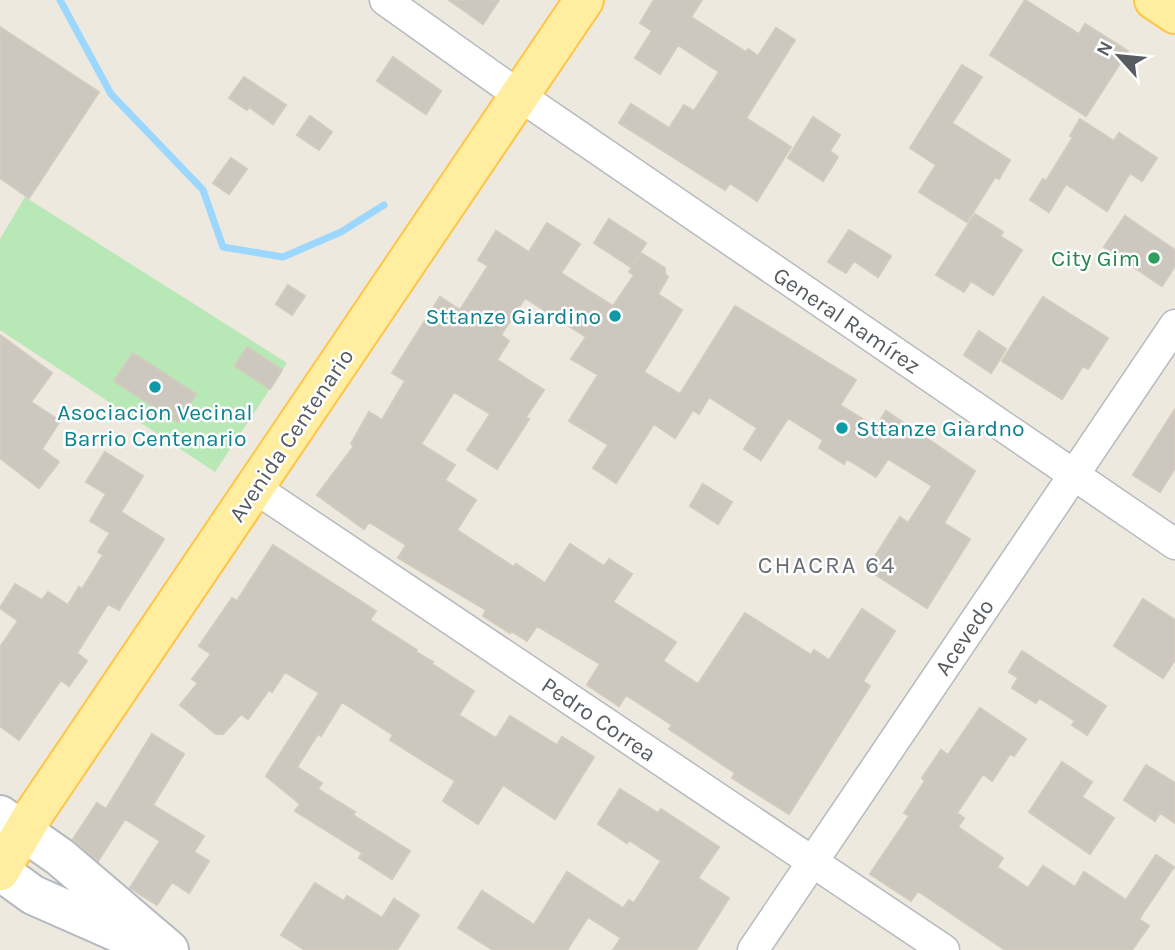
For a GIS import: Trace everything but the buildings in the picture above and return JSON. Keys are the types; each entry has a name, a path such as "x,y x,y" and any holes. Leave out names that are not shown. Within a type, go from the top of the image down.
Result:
{"main road":[{"name":"Avenida Centenario","path":"0,871 11,823 255,488 584,0"},
{"path":"1154,0 1175,14"},
{"path":"11,823 60,857 169,950"},
{"path":"0,871 33,895 159,950"}],"street":[{"name":"General Ramírez","path":"385,0 520,96 1175,544"},
{"name":"Acevedo","path":"753,950 1175,325"},
{"name":"Pedro Correa","path":"255,488 944,950"}],"green space":[{"path":"25,197 287,363 215,472 0,330 0,239"}],"waterway":[{"path":"60,0 111,94 203,190 223,247 283,257 341,232 384,205"}],"place":[{"name":"City Gim","path":"1154,258"},
{"name":"Sttanze Giardino","path":"615,316"},
{"name":"Asociacion Vecinal Barrio Centenario","path":"155,387"},
{"name":"Sttanze Giardno","path":"842,428"}],"district":[{"name":"CHACRA 64","path":"827,565"}]}
